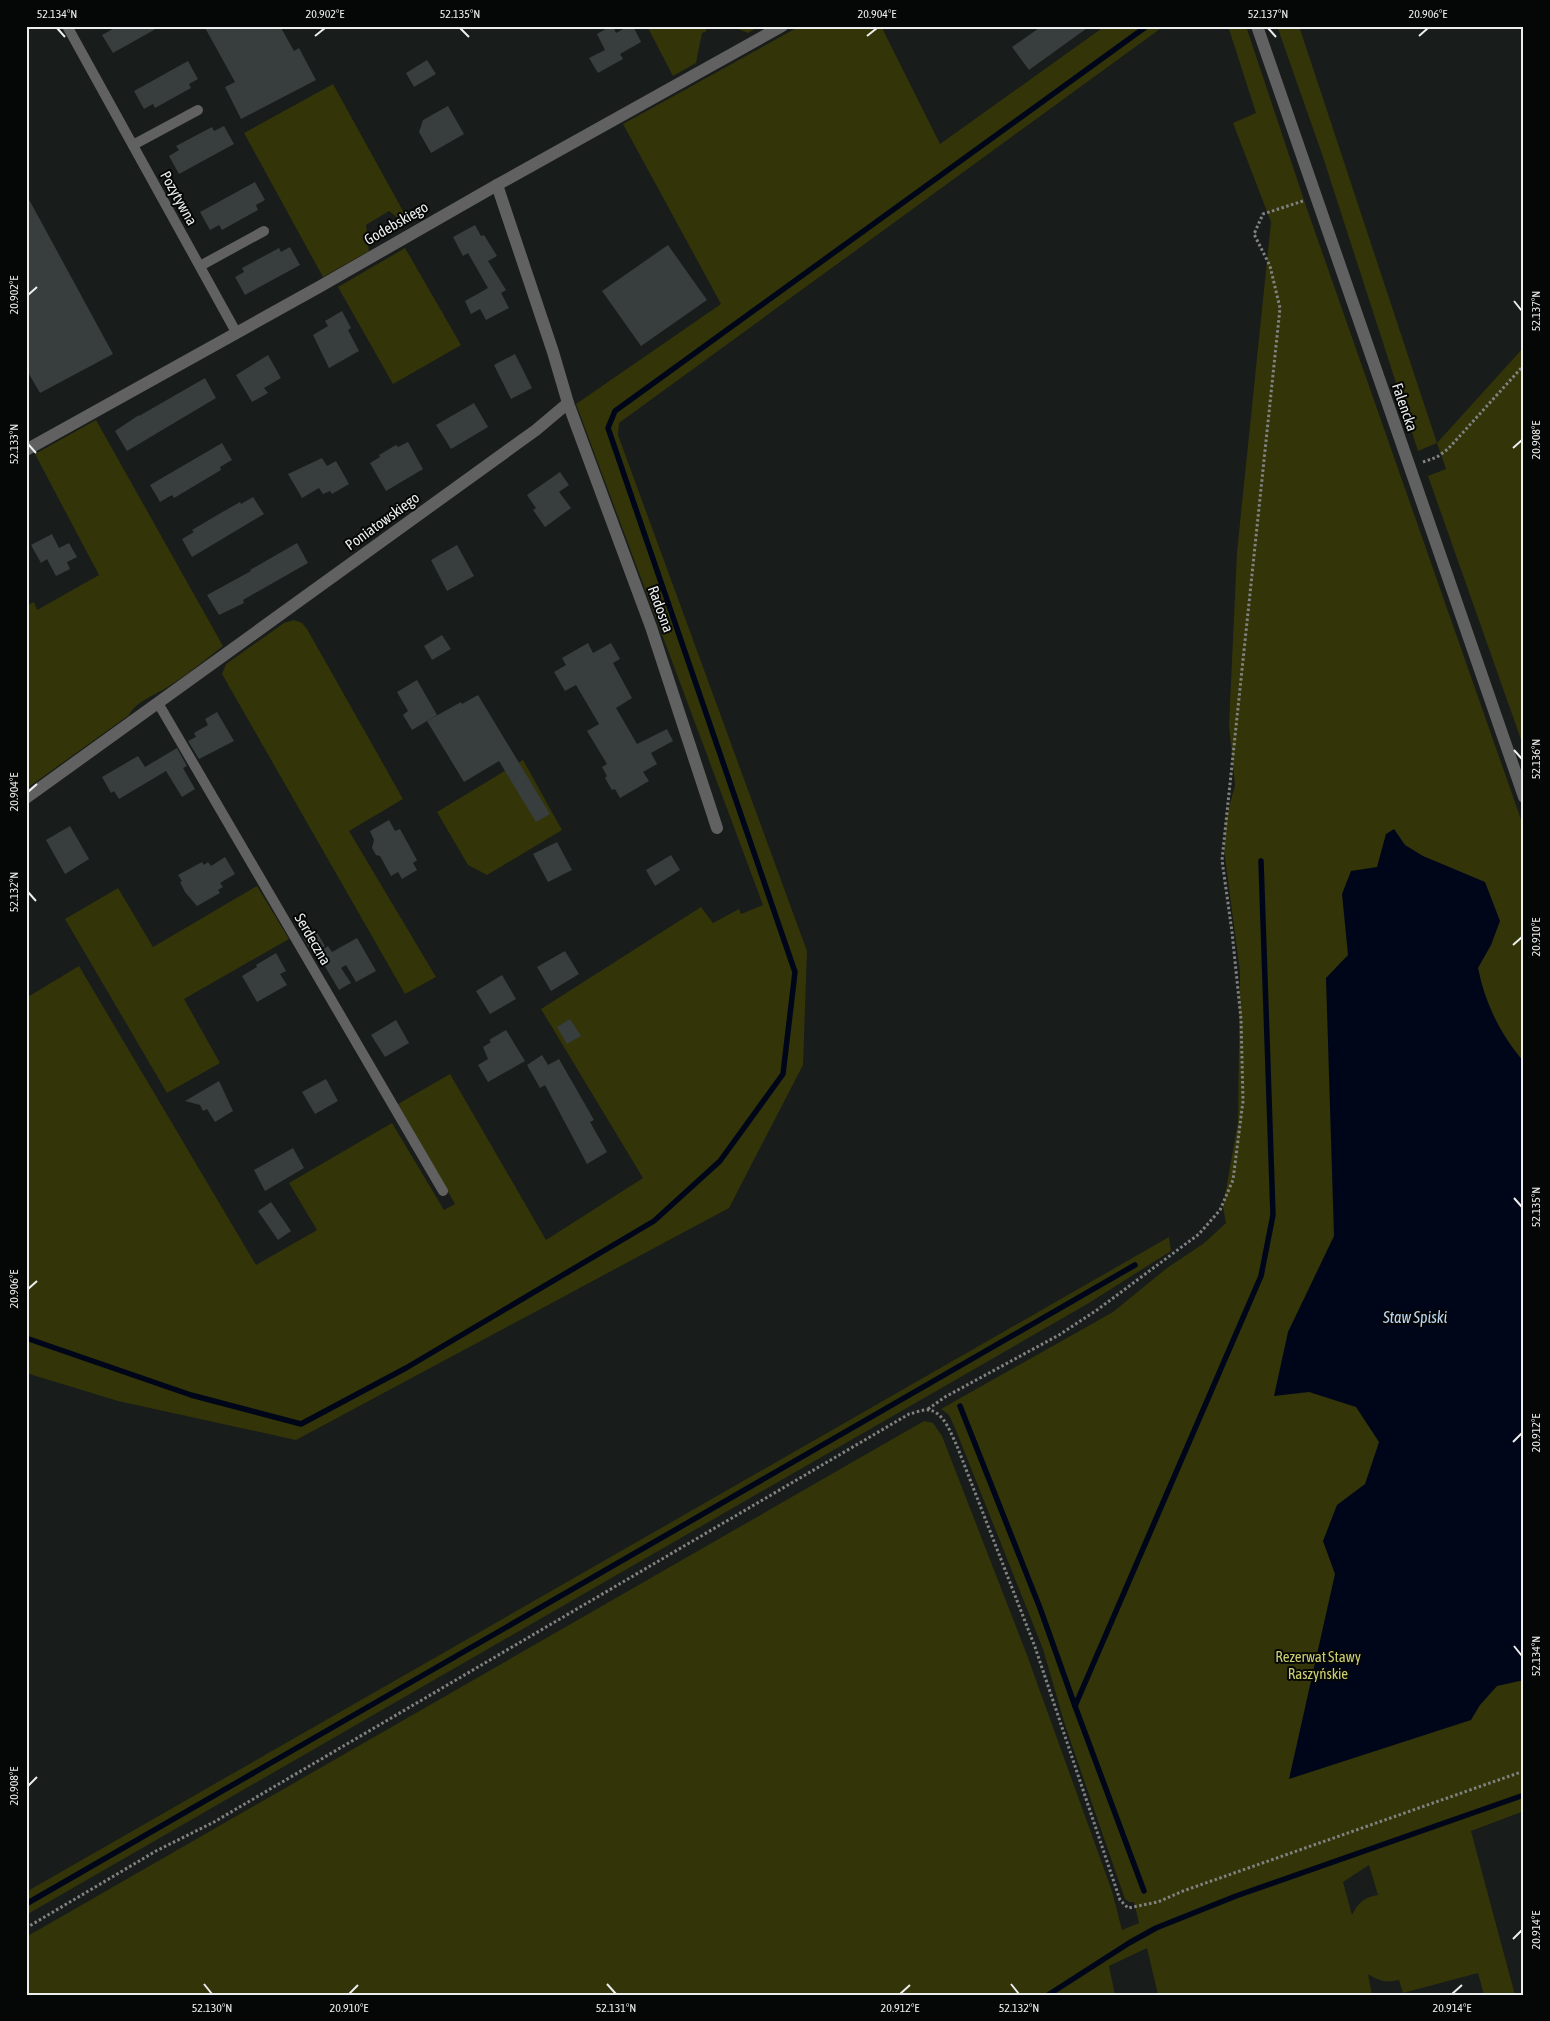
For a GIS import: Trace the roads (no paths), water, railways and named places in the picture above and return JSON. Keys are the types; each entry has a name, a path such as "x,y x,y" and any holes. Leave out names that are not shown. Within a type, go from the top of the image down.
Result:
{"street":[{"name":"Godebskiego","path":"26,450 319,287 497,184 782,26"},
{"name":"Falencka","path":"1257,26 1408,467 1524,797"},
{"path":"497,184 568,403"},
{"name":"Poniatowskiego","path":"26,798 536,430 568,403"},
{"name":"Radosna","path":"568,403 651,627 717,828"}],"lane":[{"name":"Pozytywna","path":"67,26 236,332"},
{"path":"133,145 198,110"},
{"path":"200,266 264,231"},
{"name":"Serdeczna","path":"158,702 443,1191"}],"water":[{"name":"Staw Spiski","path":"1394,829 1405,845 1423,856 1485,882 1500,921 1491,945 1478,968 1489,1006 1501,1029 1524,1062 1524,1680 1497,1686 1480,1705 1471,1720 1289,1779 1335,1574 1323,1541 1337,1505 1365,1484 1379,1442 1356,1407 1309,1392 1274,1396 1288,1332 1334,1236 1326,978 1348,955 1342,894 1351,871 1377,867 1386,834"}],"waterway":[{"path":"26,1338 191,1395 301,1424 406,1368 654,1221 720,1161 783,1074 795,972 608,428 615,411 1147,26"},
{"path":"1144,1891 1075,1706 1261,1276 1273,1215 1261,861"},
{"path":"26,1904 1135,1265"},
{"path":"960,1406 1040,1608 1075,1706"},
{"path":"1048,1995 1156,1928 1236,1896 1524,1795"}],"park label":[{"name":"Rezerwat Stawy Raszyńskie","path":"1318,1664"}]}
